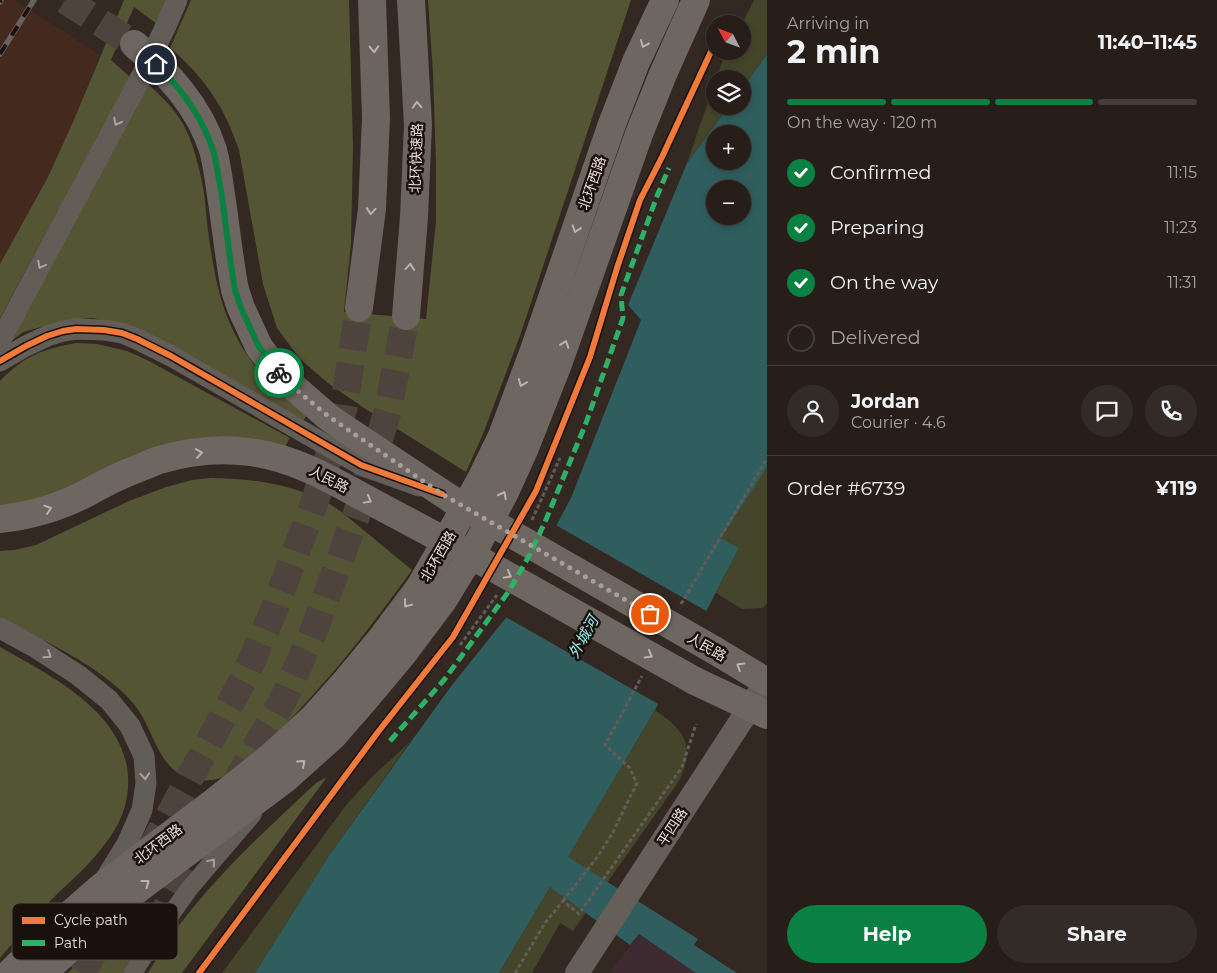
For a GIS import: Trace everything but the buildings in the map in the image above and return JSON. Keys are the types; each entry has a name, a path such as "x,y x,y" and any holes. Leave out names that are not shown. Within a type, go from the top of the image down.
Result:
{"highway":[{"path":"359,308 372,209 376,118 372,0"},
{"name":"北环快速路","path":"406,316 414,218 418,125 411,0"}],"main road":[{"name":"北环西路","path":"83,903 270,758 305,725 353,673 420,587 480,482 502,436 533,353 612,124 636,62 664,0"},
{"name":"北环西路","path":"119,903 280,783 333,736 402,655 444,599 478,543 505,492 524,450 558,364 639,134 696,0"},
{"name":"人民路","path":"134,44 184,94 209,139 217,165 235,290 259,347 284,378 328,416 448,498 767,682"},
{"name":"人民路","path":"0,519 19,517 49,509 82,495 120,475 159,460 205,452 234,451 273,456 296,463 321,474 695,681 759,711"},
{"name":"平四路","path":"577,973 638,879 759,711 767,682"},
{"name":"北环西路","path":"10,973 23,960"},
{"name":"北环西路","path":"43,973 57,960"}],"street":[{"path":"0,341 140,78 177,0"},
{"path":"0,361 47,336 69,330 104,330 122,333 171,356 361,465 448,498"},
{"path":"2,630 33,646 70,670 109,700 130,726 144,756 146,783 142,810 126,844 100,888"},
{"path":"178,904 188,889 280,783"},
{"path":"133,973 141,960"}],"path":[{"path":"522,541 560,458 552,453"},
{"path":"453,649 460,645 510,577"},
{"path":"515,973 545,923 563,901 579,914 682,767 696,724"}],"shaded area":[{"path":"0,0 15,0 100,55 48,177 0,264"},
{"path":"639,934 696,973 610,973"}],"green space":[{"path":"124,0 168,0 157,24 134,7 111,60 130,77 0,318 0,264 48,177"},
{"path":"191,0 349,0 353,147 351,243 344,312 426,319 436,221 433,73 428,0 631,0 521,333 483,434 466,472 367,410 328,383 300,359 277,328 263,284 239,150 225,115 217,101 192,69 170,48"},
{"path":"754,0 767,0 767,54 751,77 751,70 719,70 723,60 751,60 751,15 746,15"},
{"path":"148,84 167,102 179,118 187,132 193,149 204,193 207,225 218,287 224,309 235,335 261,373 307,415 303,421 110,321 92,318 62,321 23,332 8,344"},
{"path":"706,108 706,115 722,115 715,125 706,125 706,137 687,163"},
{"path":"76,343 97,344 127,351 290,438 284,448 256,439 233,437 198,438 165,445 37,501 0,507 0,381 17,365 35,355"},
{"path":"767,467 767,603 763,608 742,609 716,593 739,548 720,538"},
{"path":"211,478 269,483 311,495 344,514 412,570 351,651 285,725 232,773 222,778 196,780 184,776 171,768 157,747 137,708 110,681 66,652 0,620 0,551 36,545 129,501 166,487 192,480"},
{"path":"0,647 65,686 86,702 104,720 118,740 126,762 128,788 125,806 115,829 99,852 84,868 48,903 12,903 12,944 0,958"},
{"path":"655,710 674,725 685,740 687,758 679,781 573,931 560,923 532,973 499,973"},
{"path":"410,742 330,854 255,973 222,973 347,804 374,775"},
{"path":"327,777 182,973 148,973 156,960 178,960 179,925 247,848 316,783"},
{"path":"81,960 133,960 124,973 68,973"}],"water":[{"name":"外城河","path":"767,54 767,467 721,538 739,548 655,710 568,857 698,939 694,945 737,973 696,973 639,934 630,945 550,887 499,973 255,973 330,854 452,685 509,614 571,498 641,320 628,305 687,163 706,137 706,170 751,170 751,125 715,125 722,115 751,115 751,77"}],"pier":[{"path":"554,524 708,612 660,705 504,616"}],"tunnel":[{"path":"65,0 134,44"},
{"path":"149,853 244,678 274,610 316,498 344,406 359,308"},
{"path":"234,786 284,698 314,630 357,513 388,410 406,316"},
{"path":"169,903 206,837"},
{"path":"82,973 89,960"}],"railway":[{"path":"0,54 34,0"}],"marked path":[{"path":"390,741 444,680 509,591 529,556 586,423 623,318 621,295 669,168"}],"cycle path":[{"path":"199,973 378,732 453,637 536,491 590,357 640,200 707,60"},
{"path":"0,361 26,346 63,331 76,329 122,333 171,356 361,465 442,494"}],"way so far":[{"path":"279,373 310,402 344,428 442,494 650,614"}],"route":[{"path":"156,64 184,94 209,139 217,165 235,290 248,325 259,347 279,373"}]}
